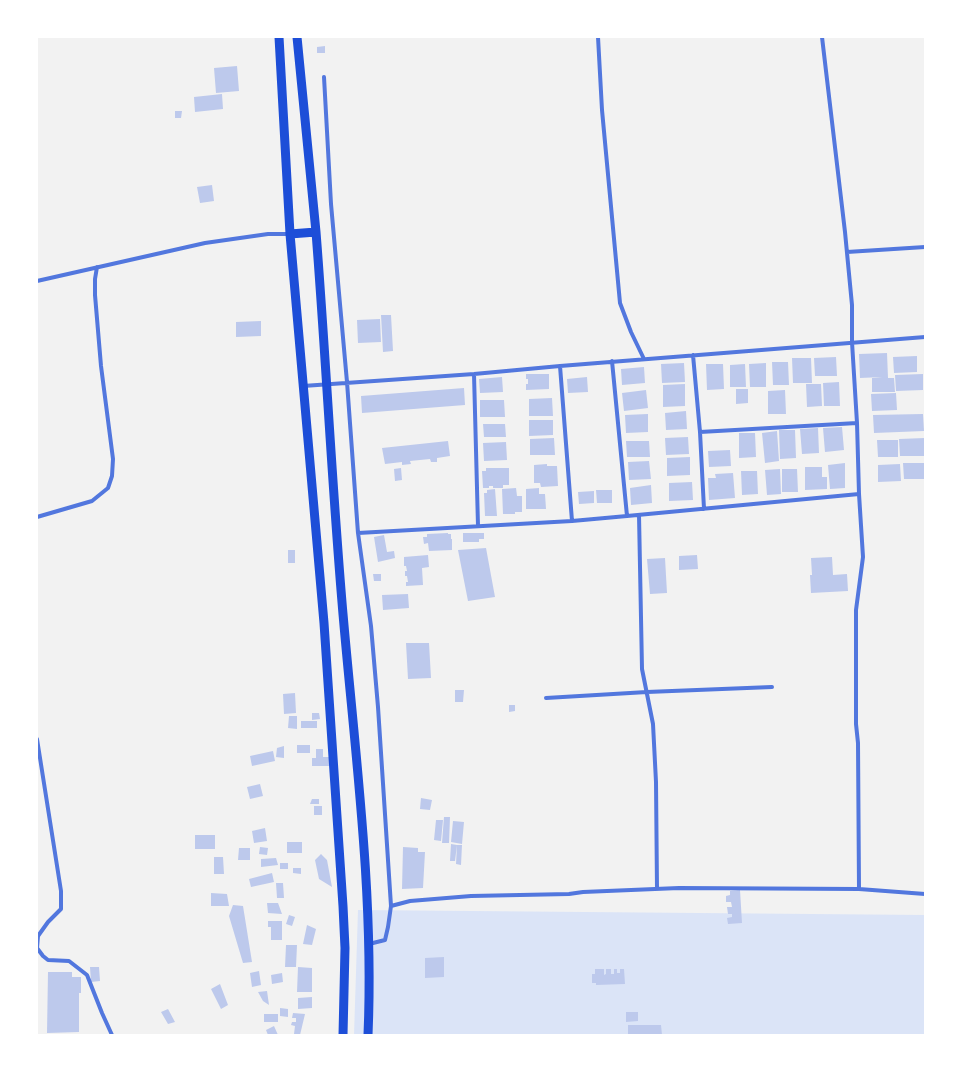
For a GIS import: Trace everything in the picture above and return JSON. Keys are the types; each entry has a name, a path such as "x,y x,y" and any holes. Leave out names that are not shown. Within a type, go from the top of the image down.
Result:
{"main road":[{"path":"280,37 290,234 324,623 343,906 345,948 343,1035"},
{"path":"298,37 316,232 336,534 358,785 369,944 368,1035"},
{"path":"290,234 316,232"}],"street":[{"path":"598,37 602,110 620,303 631,332 644,359"},
{"path":"822,37 852,305 852,342 863,557 856,610 856,724 858,744 859,889"},
{"path":"324,77 331,204 347,382 358,533 371,626 378,706 391,906 385,940 369,944"},
{"path":"37,281 205,243 268,234 290,234"},
{"path":"847,252 925,246"},
{"path":"37,517 92,502 108,488 112,476 112,447 101,366 95,295 97,267"},
{"path":"303,386 474,374 612,361 925,337"},
{"path":"693,355 700,432 704,509"},
{"path":"612,361 627,516"},
{"path":"560,366 572,521"},
{"path":"474,374 478,526"},
{"path":"700,432 857,423"},
{"path":"358,533 572,521 859,494"},
{"path":"639,515 642,669 653,724 656,782 657,889"},
{"path":"546,698 772,687"},
{"path":"37,740 61,891 61,909 48,922 38,936 37,948 42,956 48,960 69,962 87,975 112,1035"},
{"path":"391,906 410,901 471,896 569,894 583,892 679,888 859,889 925,894"}],"shaded area":[{"path":"358,910 925,915 925,1035 354,1035"}],"building":[{"path":"325,46 325,53 317,53 317,47"},
{"path":"237,66 239,91 216,93 214,68"},
{"path":"222,94 223,109 195,112 194,97"},
{"path":"175,111 182,111 181,118 175,118"},
{"path":"212,185 214,201 200,203 197,187"},
{"path":"381,315 391,315 393,351 383,352"},
{"path":"380,319 381,342 358,343 357,320"},
{"path":"261,321 261,336 236,337 236,322"},
{"path":"887,353 888,378 894,378 895,392 872,392 872,378 882,377 860,378 859,354"},
{"path":"917,356 917,372 894,373 893,357"},
{"path":"836,357 837,376 815,376 814,358"},
{"path":"792,358 811,358 812,383 793,383"},
{"path":"772,362 788,362 789,385 773,385"},
{"path":"684,363 685,382 662,383 661,364"},
{"path":"766,363 766,387 750,387 749,364"},
{"path":"706,364 723,364 724,389 707,390"},
{"path":"745,364 746,387 730,387 730,365"},
{"path":"644,367 645,383 622,385 621,369"},
{"path":"526,374 549,374 549,389 526,390 528,379 526,379"},
{"path":"923,374 923,390 896,391 895,375"},
{"path":"502,377 503,392 480,393 479,379"},
{"path":"587,377 588,392 568,393 567,379"},
{"path":"839,382 840,406 824,406 823,383"},
{"path":"685,384 685,406 663,407 663,385"},
{"path":"806,384 821,384 822,406 807,407"},
{"path":"464,388 465,405 362,413 361,396"},
{"path":"736,389 748,389 748,403 736,404"},
{"path":"646,390 648,408 624,411 622,393"},
{"path":"785,390 786,414 768,414 768,391"},
{"path":"896,393 897,410 872,411 871,394"},
{"path":"552,398 553,416 529,416 529,399"},
{"path":"480,400 504,400 505,417 480,417"},
{"path":"686,411 687,429 666,430 665,413"},
{"path":"648,414 648,432 626,433 625,415"},
{"path":"923,414 924,431 874,433 873,415"},
{"path":"529,420 553,420 553,435 529,436"},
{"path":"483,424 505,424 506,437 484,437"},
{"path":"842,427 844,450 825,452 823,428"},
{"path":"818,428 819,453 802,454 800,429"},
{"path":"779,430 795,430 796,458 780,459"},
{"path":"777,431 779,461 765,463 762,433"},
{"path":"739,433 755,433 756,457 739,458"},
{"path":"688,437 689,454 666,455 665,438"},
{"path":"554,438 555,455 530,455 530,439"},
{"path":"925,438 925,456 900,456 899,439"},
{"path":"877,440 898,440 898,457 878,457"},
{"path":"448,441 450,456 437,458 437,462 431,462 430,459 410,461 411,464 402,465 402,462 385,464 382,448"},
{"path":"626,441 649,441 650,457 627,457"},
{"path":"506,442 507,460 484,461 483,443"},
{"path":"730,450 731,466 709,467 708,451"},
{"path":"690,457 690,475 667,476 667,458"},
{"path":"649,461 651,479 629,480 628,462"},
{"path":"845,463 845,488 830,489 828,465"},
{"path":"903,463 925,463 925,479 904,479"},
{"path":"547,464 547,466 557,466 558,486 541,487 540,483 534,483 534,465"},
{"path":"900,464 901,481 878,482 878,465"},
{"path":"805,467 822,467 822,477 827,477 827,489 805,490"},
{"path":"401,468 402,480 395,481 394,469"},
{"path":"486,468 509,468 509,485 503,485 503,488 493,488 493,486 489,486 489,488 483,488 482,471 486,471"},
{"path":"780,469 781,494 767,495 765,470"},
{"path":"782,469 797,469 798,492 782,492"},
{"path":"741,471 757,471 758,494 742,495"},
{"path":"733,473 735,498 709,500 708,478 716,478 715,474"},
{"path":"692,482 693,500 669,501 669,483"},
{"path":"651,485 652,503 631,505 630,488"},
{"path":"516,488 517,496 522,496 522,512 515,512 515,514 503,514 502,489"},
{"path":"539,488 539,494 545,494 546,509 526,509 526,489"},
{"path":"495,489 497,516 485,516 484,493 487,493 487,490"},
{"path":"596,490 612,490 612,503 597,503"},
{"path":"594,491 594,503 579,504 578,492"},
{"path":"463,533 484,533 484,539 479,539 479,542 463,542"},
{"path":"427,534 451,534 452,550 429,551 428,543 424,544 423,537 427,537"},
{"path":"384,535 387,552 394,551 395,558 378,562 374,537"},
{"path":"486,548 495,597 468,601 458,550"},
{"path":"288,550 295,550 295,563 288,563"},
{"path":"428,555 429,567 422,568 423,585 406,586 406,582 408,582 407,576 405,576 405,571 407,571 406,566 404,566 404,557"},
{"path":"697,555 698,569 679,570 679,556"},
{"path":"832,557 833,575 847,574 848,591 811,593 811,558"},
{"path":"665,558 667,593 650,594 647,559"},
{"path":"373,574 381,574 381,581 374,581"},
{"path":"408,594 409,608 383,610 382,595"},
{"path":"406,643 429,643 431,678 408,679"},
{"path":"455,690 464,690 463,702 455,702"},
{"path":"295,693 296,713 284,714 283,694"},
{"path":"509,705 515,705 515,711 509,712"},
{"path":"312,713 319,713 320,719 312,720"},
{"path":"289,716 297,716 297,729 288,728"},
{"path":"301,721 317,721 317,728 301,728"},
{"path":"297,745 310,745 310,753 297,753"},
{"path":"284,746 284,758 276,757 277,748"},
{"path":"316,749 323,749 323,757 329,757 329,766 312,766 312,758 316,758"},
{"path":"273,751 275,761 252,766 250,756"},
{"path":"260,784 263,796 250,799 247,787"},
{"path":"421,798 432,800 430,810 420,809"},
{"path":"312,799 319,799 319,804 310,804"},
{"path":"314,806 322,806 322,815 314,815"},
{"path":"444,817 450,817 449,843 442,843"},
{"path":"436,820 443,820 441,841 434,840"},
{"path":"453,821 464,822 462,844 451,842"},
{"path":"265,828 267,841 254,843 252,831"},
{"path":"195,835 215,835 215,849 195,849"},
{"path":"287,842 302,842 302,853 287,853"},
{"path":"451,844 457,845 455,861 450,861"},
{"path":"457,845 462,845 461,865 456,864"},
{"path":"260,847 268,848 267,855 259,854"},
{"path":"403,847 418,848 418,852 425,852 423,888 402,889"},
{"path":"239,848 250,848 250,860 238,860"},
{"path":"321,854 327,860 332,887 319,879 315,860"},
{"path":"214,857 223,857 224,874 214,874"},
{"path":"276,858 278,865 261,867 261,859"},
{"path":"280,863 288,863 288,869 280,869"},
{"path":"293,868 301,868 301,874 293,873"},
{"path":"272,873 274,882 251,887 249,879"},
{"path":"276,883 283,883 284,898 277,898"},
{"path":"740,890 742,923 728,924 727,918 732,917 732,914 728,914 727,907 732,907 731,902 726,902 726,896 730,895 730,891"},
{"path":"211,893 227,894 229,906 211,906"},
{"path":"267,903 278,903 282,914 268,913"},
{"path":"233,905 243,906 252,962 243,963 229,916"},
{"path":"289,915 295,917 292,926 286,924"},
{"path":"268,921 282,921 282,940 271,940 271,927 268,927"},
{"path":"307,925 316,929 312,945 303,944"},
{"path":"286,945 297,945 296,967 285,967"},
{"path":"444,957 444,977 425,978 425,958"},
{"path":"90,967 99,967 100,981 91,982"},
{"path":"298,967 312,968 312,992 297,992"},
{"path":"595,969 604,969 604,975 606,974 606,969 611,969 611,974 614,974 614,969 617,969 617,973 620,973 620,969 624,969 625,984 596,985 596,983 592,983 592,974 595,974"},
{"path":"259,971 261,985 252,987 250,973"},
{"path":"48,972 72,972 72,977 81,977 81,993 79,993 79,1032 47,1033"},
{"path":"282,973 283,982 272,984 271,975"},
{"path":"220,984 228,1005 221,1009 211,989"},
{"path":"267,991 269,1005 263,1001 258,992"},
{"path":"312,997 312,1008 298,1009 298,998"},
{"path":"280,1008 288,1009 288,1017 280,1016"},
{"path":"168,1009 175,1022 168,1024 161,1012"},
{"path":"626,1012 638,1012 638,1021 626,1022"},
{"path":"293,1013 305,1014 300,1035 294,1034 295,1026 291,1025 292,1022 296,1022 296,1018 292,1018"},
{"path":"264,1014 278,1014 278,1022 264,1022"},
{"path":"628,1025 661,1025 662,1035 628,1035"},
{"path":"274,1026 278,1035 268,1035 266,1030"}]}
